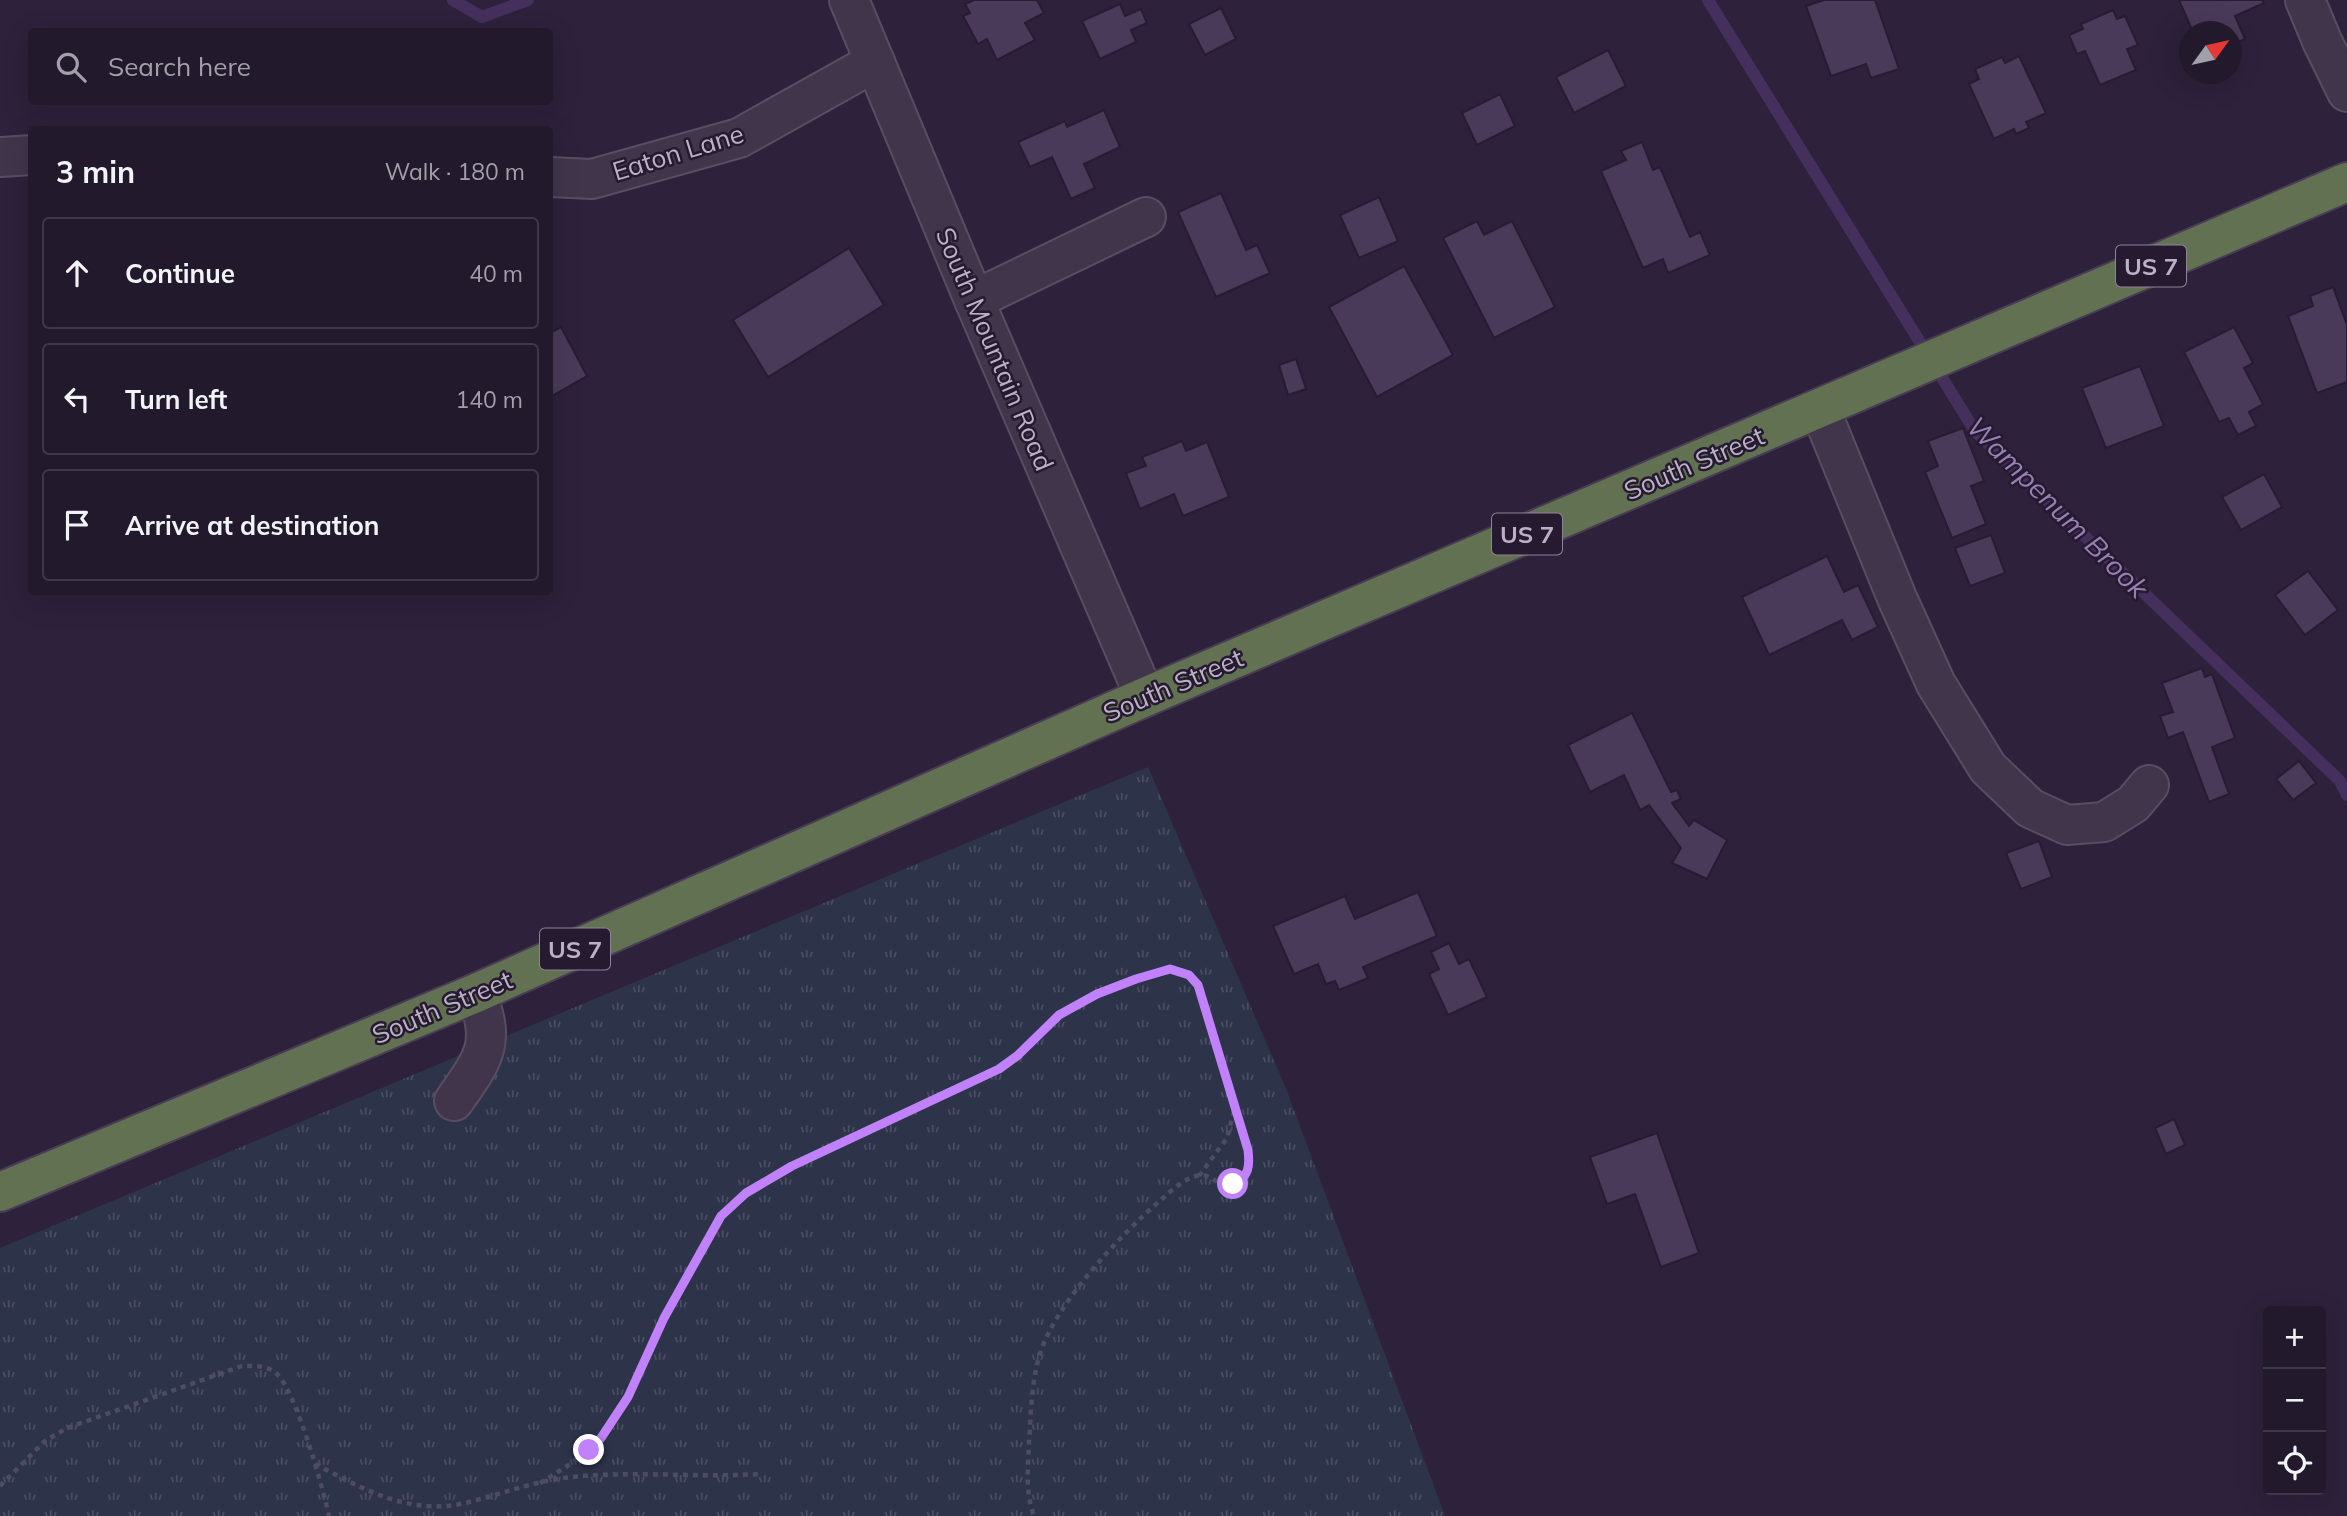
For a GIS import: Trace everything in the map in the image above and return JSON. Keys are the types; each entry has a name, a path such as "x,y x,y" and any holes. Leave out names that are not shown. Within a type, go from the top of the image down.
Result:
{"highway":[{"name":"South Street","path":"0,1192 476,993 1145,697 2347,182"}],"street":[{"name":"South Mountain Road","path":"849,0 974,300 1145,697"},
{"path":"2305,0 2347,92"},
{"name":"Eaton Lane","path":"553,177 592,179 738,138 875,62"},
{"path":"0,157 28,155"},
{"path":"974,300 1146,217"},
{"path":"1820,409 1897,598 1936,684 1988,768 2030,808 2067,825 2104,822 2133,804 2149,785"},
{"path":"454,1101 478,1065 485,1049 487,1036 484,1013 476,993"}],"path":[{"path":"540,1483 572,1463 601,1438 628,1397 664,1318 713,1227 733,1203 761,1182 792,1166 999,1069 1024,1051 1059,1015 1071,1007 1097,994 1170,969 1189,975 1198,985 1248,1150 1248,1173 1233,1184 1224,1184 1207,1176 1190,1178 1163,1198 1124,1236 1071,1298 1052,1328 1039,1355 1034,1381 1027,1480 1034,1516"},
{"path":"1198,1177 1227,1138 1234,1111"},
{"path":"0,1486 46,1441 68,1428 242,1366 260,1365 270,1369 284,1382 323,1486 329,1516"},
{"path":"314,1464 363,1491 388,1500 415,1506 437,1507 463,1504 564,1478 760,1474"}],"green space":[{"path":"1148,767 1287,1091 1445,1516 0,1516 0,1248"}],"building":[{"path":"974,0 1037,0 1044,13 1025,23 1035,40 997,60 987,39 978,44 963,16 970,13 965,4"},
{"path":"1824,0 1875,0 1899,69 1871,78 1866,64 1831,76 1806,6"},
{"path":"2179,0 2262,0 2264,3 2235,16 2237,21 2188,21"},
{"path":"1120,4 1125,16 1141,9 1147,23 1131,30 1136,42 1100,59 1082,21"},
{"path":"1221,8 1236,39 1205,55 1189,24"},
{"path":"2113,10 2117,19 2125,16 2138,45 2127,49 2136,70 2100,85 2085,51 2077,54 2069,35 2083,29 2081,24"},
{"path":"1608,50 1626,86 1574,113 1556,77"},
{"path":"2019,56 2046,113 2026,122 2029,128 2016,134 2014,129 1994,139 1969,84 1979,79 1975,69 2002,57 2005,63"},
{"path":"1500,94 1515,126 1477,145 1462,113"},
{"path":"1104,110 1120,147 1084,164 1095,188 1071,199 1052,157 1030,167 1018,142 1065,121 1067,127"},
{"path":"1642,142 1653,170 1660,167 1690,237 1700,232 1710,255 1668,273 1663,259 1643,268 1601,171 1626,160 1621,151"},
{"path":"1221,193 1246,250 1257,245 1270,273 1216,297 1178,212"},
{"path":"1379,197 1398,241 1359,258 1340,215"},
{"path":"1477,221 1484,235 1512,221 1555,307 1494,338 1443,238"},
{"path":"849,248 884,305 768,377 733,320"},
{"path":"1404,266 1453,355 1377,397 1329,307"},
{"path":"2333,287 2347,325 2347,382 2317,393 2288,316 2313,306 2310,296"},
{"path":"561,327 587,376 553,395 553,331"},
{"path":"2234,327 2253,363 2244,368 2263,404 2249,412 2256,426 2238,435 2229,418 2219,422 2184,352"},
{"path":"1296,359 1306,389 1288,395 1279,365"},
{"path":"2140,366 2164,426 2106,448 2082,388"},
{"path":"1963,428 1984,481 1971,486 1986,524 1952,538 1925,472 1938,466 1928,441"},
{"path":"1182,441 1186,451 1207,442 1229,497 1183,516 1174,494 1140,509 1126,473 1146,466 1142,457"},
{"path":"2264,474 2282,507 2241,530 2222,497"},
{"path":"1991,535 2005,573 1970,586 1955,548"},
{"path":"1827,556 1844,592 1858,585 1878,627 1852,640 1842,620 1769,655 1742,597"},
{"path":"2308,571 2338,610 2305,635 2275,595"},
{"path":"2202,668 2205,677 2212,674 2235,738 2212,747 2229,794 2209,802 2183,732 2168,738 2160,716 2173,712 2162,683"},
{"path":"1632,713 1671,792 1677,790 1681,799 1672,803 1689,826 1694,820 1727,840 1707,879 1672,863 1681,848 1649,805 1640,810 1624,775 1590,792 1568,745"},
{"path":"2299,761 2316,783 2293,800 2276,779"},
{"path":"2039,841 2052,877 2021,889 2006,853"},
{"path":"1418,892 1437,936 1363,967 1368,978 1339,990 1335,981 1326,984 1318,964 1294,974 1273,926 1345,896 1355,919"},
{"path":"1449,943 1459,964 1469,959 1487,997 1448,1015 1429,974 1439,969 1431,952"},
{"path":"2174,1119 2185,1145 2166,1154 2155,1128"},
{"path":"1657,1133 1699,1253 1661,1267 1635,1194 1607,1204 1590,1157"}],"waterway":[{"name":"Wampenum Brook","path":"453,0 482,17 528,0"},
{"name":"Wampenum Brook","path":"1708,0 1975,431 2340,781 2347,795"}],"route":[{"path":"589,1450 601,1438 628,1397 664,1318 713,1227 733,1203 761,1182 792,1166 999,1069 1030,1045 1059,1015 1097,994 1170,969 1189,975 1198,985 1248,1150 1248,1173 1233,1184"}]}
